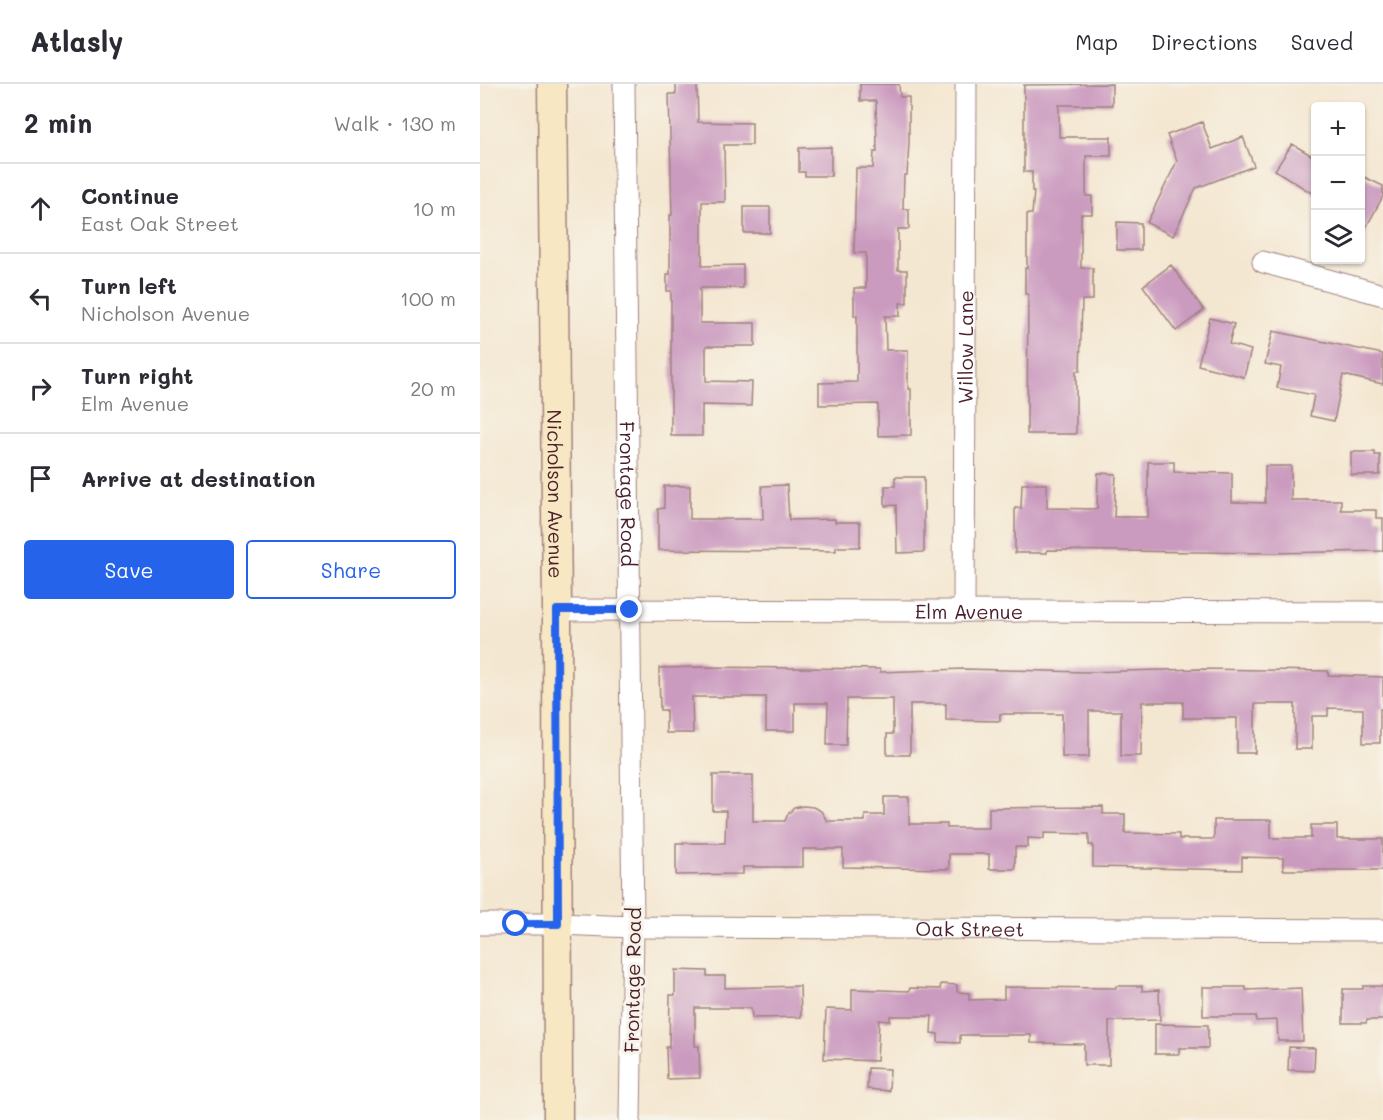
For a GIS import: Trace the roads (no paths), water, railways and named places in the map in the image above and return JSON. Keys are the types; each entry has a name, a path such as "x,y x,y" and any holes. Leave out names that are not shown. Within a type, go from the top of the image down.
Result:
{"main road":[{"name":"Nicholson Avenue","path":"552,84 557,610 558,1120"}],"street":[{"name":"Frontage Road","path":"624,84 633,927 630,1120"},
{"name":"Willow Lane","path":"964,611 966,84"},
{"path":"1263,262 1383,295"},
{"name":"Elm Avenue","path":"557,610 1383,612"},
{"name":"Oak Street","path":"480,924 633,927 1383,930"}]}
